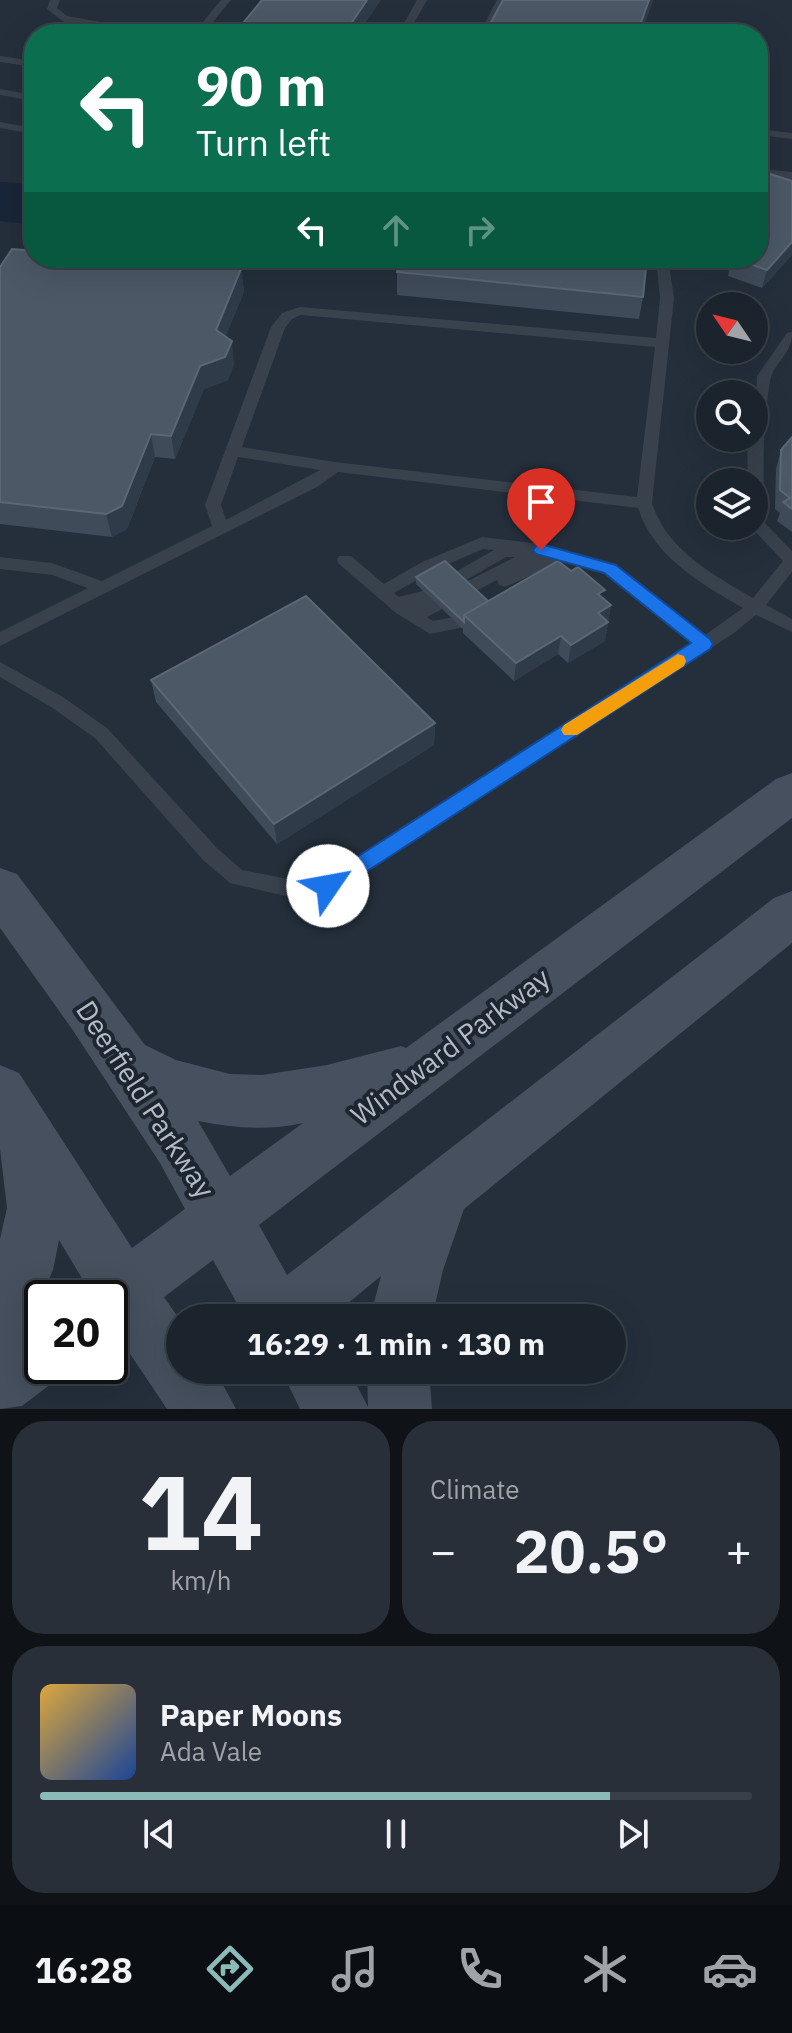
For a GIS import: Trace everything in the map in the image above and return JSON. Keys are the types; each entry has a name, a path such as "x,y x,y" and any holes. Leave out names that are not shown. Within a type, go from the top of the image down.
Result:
{"main road":[{"name":"Windward Parkway","path":"128,1288 792,792"},
{"name":"Deerfield Parkway","path":"0,889 91,1012 180,1143 272,1304"},
{"path":"298,1304 792,913"},
{"path":"123,1062 158,1082 200,1097 246,1103 305,1099 423,1066"},
{"path":"13,1113 108,1280"},
{"path":"0,1318 23,1270 36,1208 13,1113"},
{"path":"404,1304 413,1270 442,1190"},
{"path":"128,1309 198,1395"},
{"path":"0,1384 24,1366"},
{"path":"321,1384 337,1409"},
{"path":"399,1384 400,1409"}],"lane":[{"path":"55,0 52,9 64,19 86,24"},
{"path":"206,24 226,0"},
{"path":"409,24 422,0"},
{"path":"489,24 502,0"},
{"path":"0,59 24,63"},
{"path":"0,92 24,96"},
{"path":"0,125 24,129"},
{"path":"768,133 792,136"},
{"path":"768,146 792,148"},
{"path":"772,174 792,176"},
{"path":"663,268 667,298 644,503 649,522 660,538 678,554 755,607 790,626"},
{"path":"221,528 213,505 278,327 287,316 300,311 661,343"},
{"path":"0,669 57,702 101,733 210,854 237,877 298,890 328,886 704,644 755,607 792,561 757,525 755,443 764,376 792,336"},
{"path":"233,451 335,467 644,503"},
{"path":"0,640 312,483 335,467"},
{"path":"383,592 428,566 482,543 541,550 610,569 704,644"},
{"path":"400,606 423,612 541,550"},
{"path":"345,560 430,628 458,623 568,557"},
{"path":"0,563 43,566 84,578 101,588"}],"water":[{"path":"0,182 24,183 24,224 0,221"}],"building":[{"path":"262,0 367,0 351,24 242,24"},
{"path":"503,0 649,0 641,24 490,24"},
{"path":"768,173 792,181 792,242 767,270 761,268 768,268"},
{"path":"12,249 24,250 24,268 241,269 216,330 232,341 225,357 200,366 171,436 151,434 122,506 106,514 0,502 0,267"},
{"path":"398,268 646,268 643,297 397,272"},
{"path":"792,437 792,509 783,502 790,498 780,490 781,450"},
{"path":"445,561 488,601 464,615 464,622 416,577"},
{"path":"558,561 571,571 578,567 605,590 598,594 611,605 598,613 608,622 571,645 561,636 516,663 464,615"},
{"path":"306,596 435,723 274,824 151,680"}],"slow traffic":[{"path":"570,730 678,661"}],"route":[{"path":"328,886 704,644 610,569 541,550"}]}
